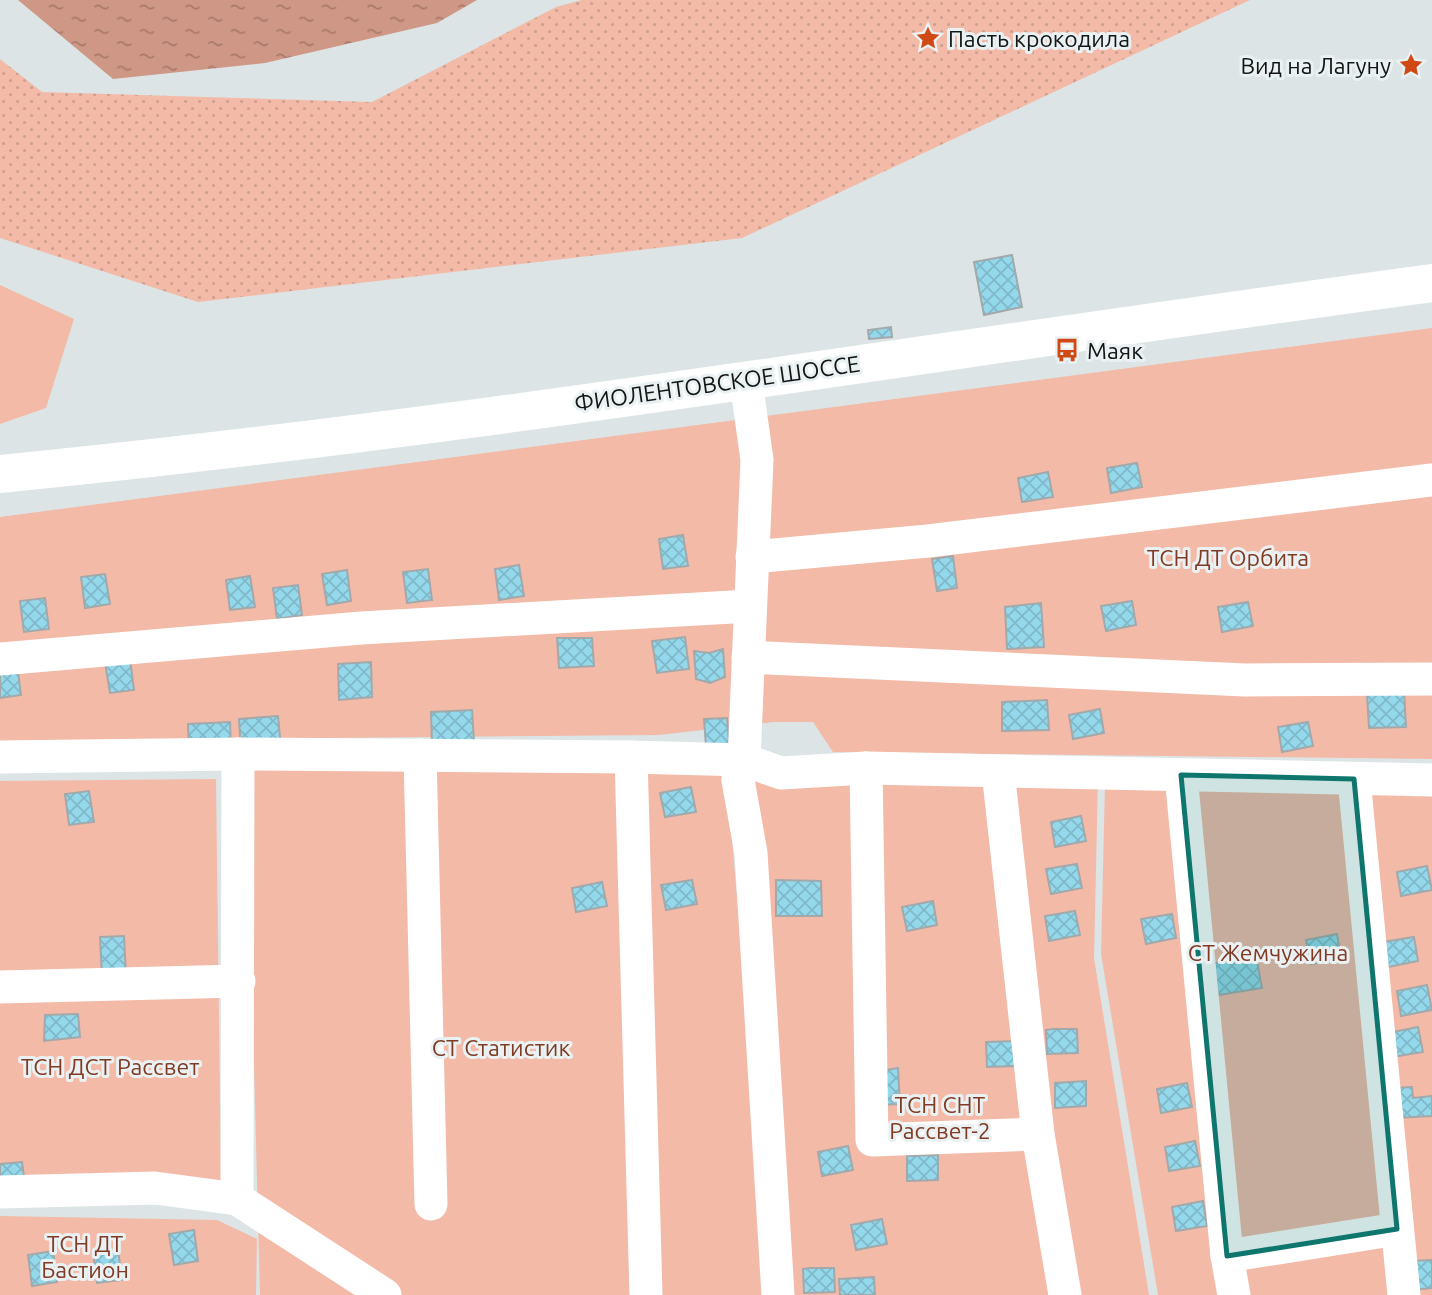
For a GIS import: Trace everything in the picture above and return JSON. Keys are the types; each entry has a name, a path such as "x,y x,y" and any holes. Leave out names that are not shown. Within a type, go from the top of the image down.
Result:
{"main road":[{"name":"ФИОЛЕНТОВСКОЕ ШОССЕ","path":"0,474 170,457 746,381 1060,333 1432,283"}],"street":[{"path":"746,381 757,460 744,760 738,780 751,853 778,1295"},
{"path":"752,557 928,541 1432,480"},
{"path":"0,659 361,628 750,606"},
{"path":"748,657 1245,680 1432,679"},
{"path":"237,1199 238,754"},
{"path":"0,757 238,754 631,757 744,760 781,773 866,768 1432,780"},
{"path":"420,755 431,1204"},
{"path":"631,757 646,1295"},
{"path":"866,768 872,1140 1038,1134"},
{"path":"998,771 1038,1134 1065,1295"},
{"path":"1181,775 1227,1256 1234,1295"},
{"path":"1354,779 1404,1295"},
{"path":"0,987 239,981"},
{"path":"0,1192 155,1188 237,1199 386,1295"},
{"path":"1227,1256 1397,1229"}],"highlighted area":[{"path":"1181,775 1354,779 1397,1229 1227,1256"}],"green space":[{"path":"582,0 1250,0 742,238 198,302 0,238 0,59 42,92 372,102 556,7"},
{"path":"0,285 74,319 46,408 0,424"},
{"name":"ТСН ДТ Орбита","path":"1432,328 1432,759 833,752 813,722 773,722 659,735 0,741 0,517"},
{"name":"СТ Статистик","path":"246,763 726,769 771,1295 260,1295"},
{"name":"ТСН СНТ Рассвет-2","path":"743,764 1098,778 1094,958 1149,1295 776,1295"},
{"name":"ТСН ДСТ Рассвет","path":"216,779 221,1181 0,1176 0,781"},
{"name":"СТ Жемчужина","path":"1105,783 1432,790 1432,1295 1158,1295 1101,954"},
{"name":"ТСН ДТ Бастион","path":"0,1216 217,1220 257,1239 256,1295 0,1295"}],"water":[{"path":"18,0 477,0 437,23 265,63 113,79"}],"building":[{"path":"1012,255 1022,307 984,315 974,262"},
{"path":"891,327 892,337 869,339 868,330"},
{"path":"1137,463 1142,487 1111,493 1107,468"},
{"path":"1048,472 1053,497 1022,502 1018,478"},
{"path":"683,535 688,566 663,569 659,539"},
{"path":"953,556 957,588 937,591 932,559"},
{"path":"519,565 524,596 499,600 495,569"},
{"path":"428,569 432,600 407,603 403,572"},
{"path":"347,570 351,601 327,605 322,574"},
{"path":"105,574 110,604 85,608 81,577"},
{"path":"250,576 255,607 230,610 226,580"},
{"path":"298,585 302,615 277,619 273,588"},
{"path":"45,598 49,629 24,632 20,601"},
{"path":"1132,601 1136,625 1106,631 1101,606"},
{"path":"1248,602 1253,626 1222,632 1218,607"},
{"path":"1041,603 1044,647 1007,649 1005,607"},
{"path":"685,637 689,669 657,673 652,641"},
{"path":"557,638 592,638 594,666 559,668"},
{"path":"723,649 725,677 710,683 696,679 694,651 709,653"},
{"path":"130,659 134,690 110,693 105,663"},
{"path":"371,662 372,697 339,700 338,664"},
{"path":"17,664 21,695 0,698 0,666"},
{"path":"1404,691 1406,727 1369,728 1367,694"},
{"path":"1047,700 1049,730 1002,731 1002,702"},
{"path":"1100,709 1104,733 1073,739 1069,715"},
{"path":"472,710 474,742 432,744 431,712"},
{"path":"278,716 281,748 241,751 239,719"},
{"path":"727,718 729,744 706,746 704,719"},
{"path":"230,722 231,749 189,751 188,724"},
{"path":"1308,722 1313,746 1282,752 1278,727"},
{"path":"691,787 696,812 665,817 660,793"},
{"path":"89,791 94,822 69,825 65,794"},
{"path":"1081,816 1086,841 1055,847 1051,822"},
{"path":"1077,864 1082,888 1051,894 1046,869"},
{"path":"1427,866 1432,890 1401,896 1397,872"},
{"path":"692,880 697,904 666,910 661,885"},
{"path":"776,880 821,881 822,916 776,916"},
{"path":"602,882 607,906 576,912 572,888"},
{"path":"933,901 937,925 907,931 902,907"},
{"path":"1075,911 1080,935 1049,941 1045,916"},
{"path":"1172,914 1176,938 1146,944 1141,919"},
{"path":"1337,934 1341,958 1311,964 1306,940"},
{"path":"124,936 126,976 102,977 100,937"},
{"path":"1414,937 1418,961 1388,967 1383,942"},
{"path":"1256,956 1262,988 1218,995 1214,963"},
{"path":"1427,985 1432,1010 1401,1016 1397,991"},
{"path":"78,1014 80,1037 44,1041 45,1015"},
{"path":"1418,1027 1423,1052 1392,1057 1388,1033"},
{"path":"1077,1029 1078,1053 1047,1054 1046,1030"},
{"path":"1017,1041 1018,1066 987,1067 986,1042"},
{"path":"898,1068 900,1104 876,1105 875,1072"},
{"path":"1086,1081 1086,1106 1055,1108 1055,1083"},
{"path":"1187,1083 1192,1107 1161,1113 1157,1089"},
{"path":"1412,1087 1413,1098 1432,1096 1432,1116 1395,1118 1393,1088"},
{"path":"1195,1141 1200,1166 1169,1171 1165,1147"},
{"path":"848,1146 853,1170 822,1176 818,1152"},
{"path":"938,1155 938,1180 907,1181 907,1156"},
{"path":"22,1162 25,1184 0,1184 0,1164"},
{"path":"1203,1201 1207,1226 1176,1231 1172,1207"},
{"path":"882,1219 887,1244 856,1250 851,1225"},
{"path":"194,1230 198,1261 174,1265 169,1234"},
{"path":"118,1249 122,1280 97,1283 93,1252"},
{"path":"53,1251 57,1282 32,1286 28,1255"},
{"path":"1432,1260 1432,1288 1413,1290 1410,1261"},
{"path":"834,1268 835,1292 804,1293 803,1269"},
{"path":"874,1277 875,1295 840,1295 839,1279"}],"place":[{"name":"Пасть крокодила","path":"928,38"},
{"name":"Вид на Лагуну","path":"1411,65"},
{"name":"Маяк","path":"1067,350"}]}
